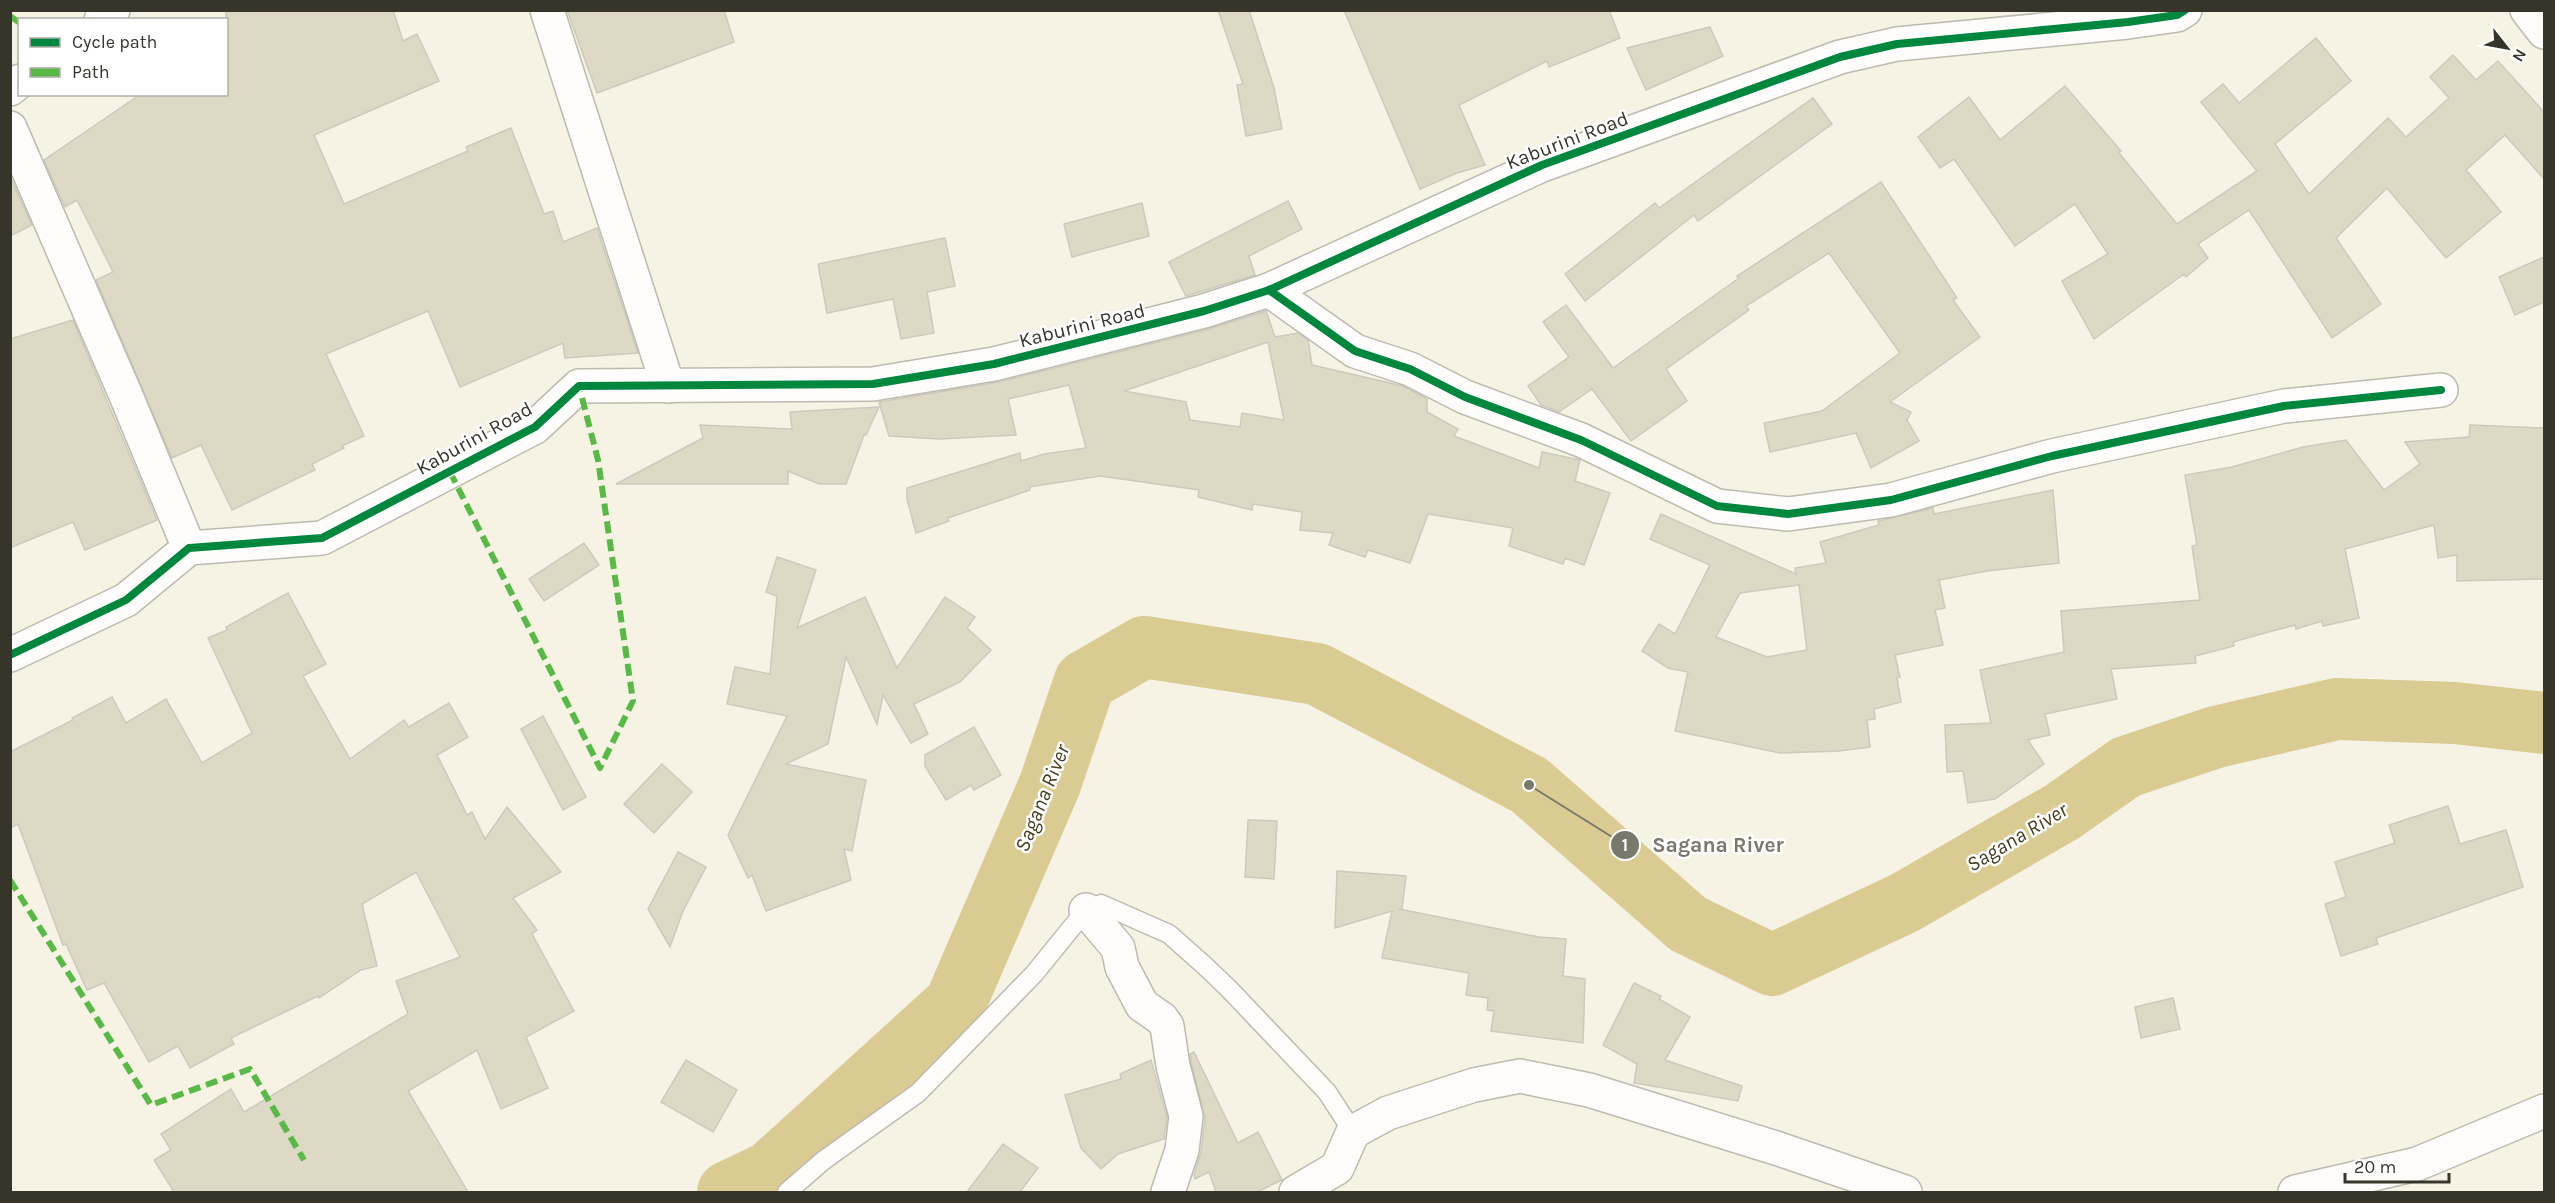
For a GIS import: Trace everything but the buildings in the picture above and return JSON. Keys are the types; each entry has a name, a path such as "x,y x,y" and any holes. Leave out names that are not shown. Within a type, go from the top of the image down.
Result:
{"street":[{"path":"547,10 668,386"},
{"name":"Kaburini Road","path":"189,548 322,538 535,427 579,386 873,384 994,364 1204,311 1269,290 1542,165 1840,57 1898,44 2128,22 2177,15 2185,10"},
{"path":"2527,10 2544,32"},
{"path":"10,128 189,548 126,600 10,655"},
{"path":"1269,290 1355,351 1410,369 1465,397 1581,440 1717,506 1788,514 1891,500 2052,456 2284,406 2441,390"},
{"path":"1086,910 1118,948 1122,967 1142,1005 1162,1019 1167,1026 1173,1066 1186,1116 1182,1150 1168,1192"},
{"path":"1296,1192 1337,1168 1353,1132 1389,1113 1474,1085 1520,1076 1589,1090 1779,1149 1905,1192"},
{"path":"2295,1192 2417,1164 2544,1111"}],"lane":[{"path":"788,1192 824,1160 918,1093 1034,974 1086,910 1101,904 1169,934 1229,989 1327,1092 1353,1132"}],"waterway":[{"name":"Sagana River","path":"728,1192 770,1172 955,1004 1050,784 1085,681 1144,647 1317,674 1529,785 1688,924 1772,965 1904,903 2062,812 2126,767 2216,737 2337,709 2455,713 2544,723"}],"marked path":[{"path":"10,16 18,22"},
{"path":"450,472 600,768 633,701 598,460 579,386"},
{"path":"10,880 151,1105 250,1069 304,1160"}],"cycle path":[{"path":"10,655 126,600 189,548 322,538 535,427 579,386 873,384 994,364 1204,311 1269,290 1542,165 1840,57 1897,44 2128,22 2177,15 2185,10"},
{"path":"1269,290 1355,351 1410,369 1465,397 1581,440 1717,506 1788,514 1891,500 2052,456 2284,406 2441,390"}],"place":[{"name":"Sagana River","path":"1529,785"}]}
